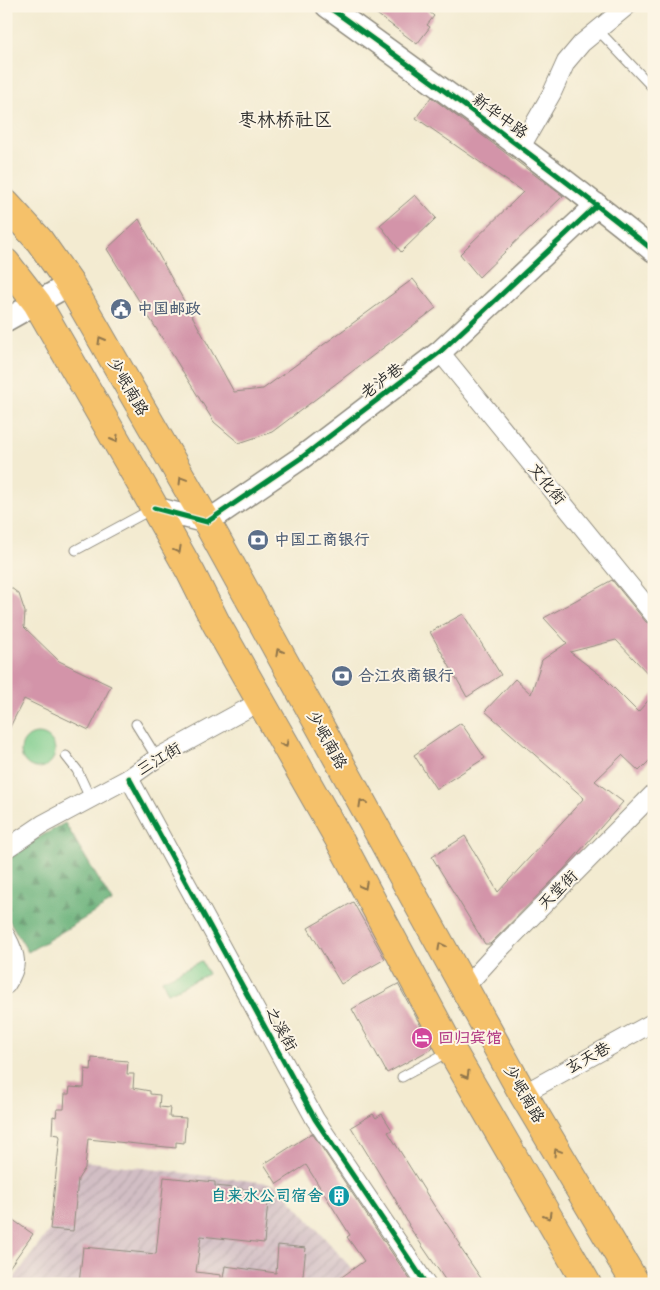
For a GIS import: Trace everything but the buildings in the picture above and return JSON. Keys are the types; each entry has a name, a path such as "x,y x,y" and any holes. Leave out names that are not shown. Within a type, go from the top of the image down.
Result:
{"main road":[{"name":"少岷南路","path":"6,204 39,240 70,284 207,522 523,1094 636,1284"},
{"path":"6,263 37,303 191,573 216,623 339,839 452,1051 587,1284"},
{"path":"216,623 223,608 229,604 245,602 253,605"},
{"path":"571,1255 582,1257 596,1254 606,1243 607,1235"}],"street":[{"name":"新华中路","path":"327,6 521,147 654,251"},
{"path":"521,147 552,92 566,62 597,29 627,6"},
{"name":"老泸巷","path":"207,522 302,458 440,352 597,205"},
{"path":"6,320 70,284"},
{"name":"文化街","path":"440,352 654,616"},
{"path":"154,508 207,522"},
{"name":"三江街","path":"6,848 43,824 129,778 157,758 261,702"},
{"name":"之溪街","path":"129,778 315,1119 426,1284"},
{"name":"天堂街","path":"464,988 495,954 654,794"},
{"path":"6,936 13,948 16,961 13,974 6,985"},
{"name":"玄天巷","path":"523,1094 654,1022"}],"lane":[{"path":"597,29 654,88"},
{"path":"76,550 154,508"},
{"path":"136,724 157,758"},
{"path":"66,756 77,770 90,798"},
{"path":"402,1077 452,1051"}],"shaded area":[{"path":"58,1158 277,1184 352,1269 332,1284 10,1284 50,1229"}],"green space":[{"path":"38,734 50,739 55,751 50,763 38,768 26,763 21,751 26,739"},
{"path":"65,823 112,902 28,952 6,915 6,862 18,849"},
{"path":"202,961 208,974 168,993 162,980"}],"cycle path":[{"path":"327,6 533,157 654,251"},
{"path":"154,508 207,522 301,458 440,352 597,205"},
{"path":"129,778 315,1119 426,1284"}],"place":[{"name":"中国邮政","path":"121,309"},
{"name":"中国工商银行","path":"258,540"},
{"name":"合江农商银行","path":"342,676"},
{"name":"回归宾馆","path":"422,1038"},
{"name":"自来水公司宿舍","path":"339,1196"}],"district":[{"name":"枣林桥社区","path":"285,120"}]}
